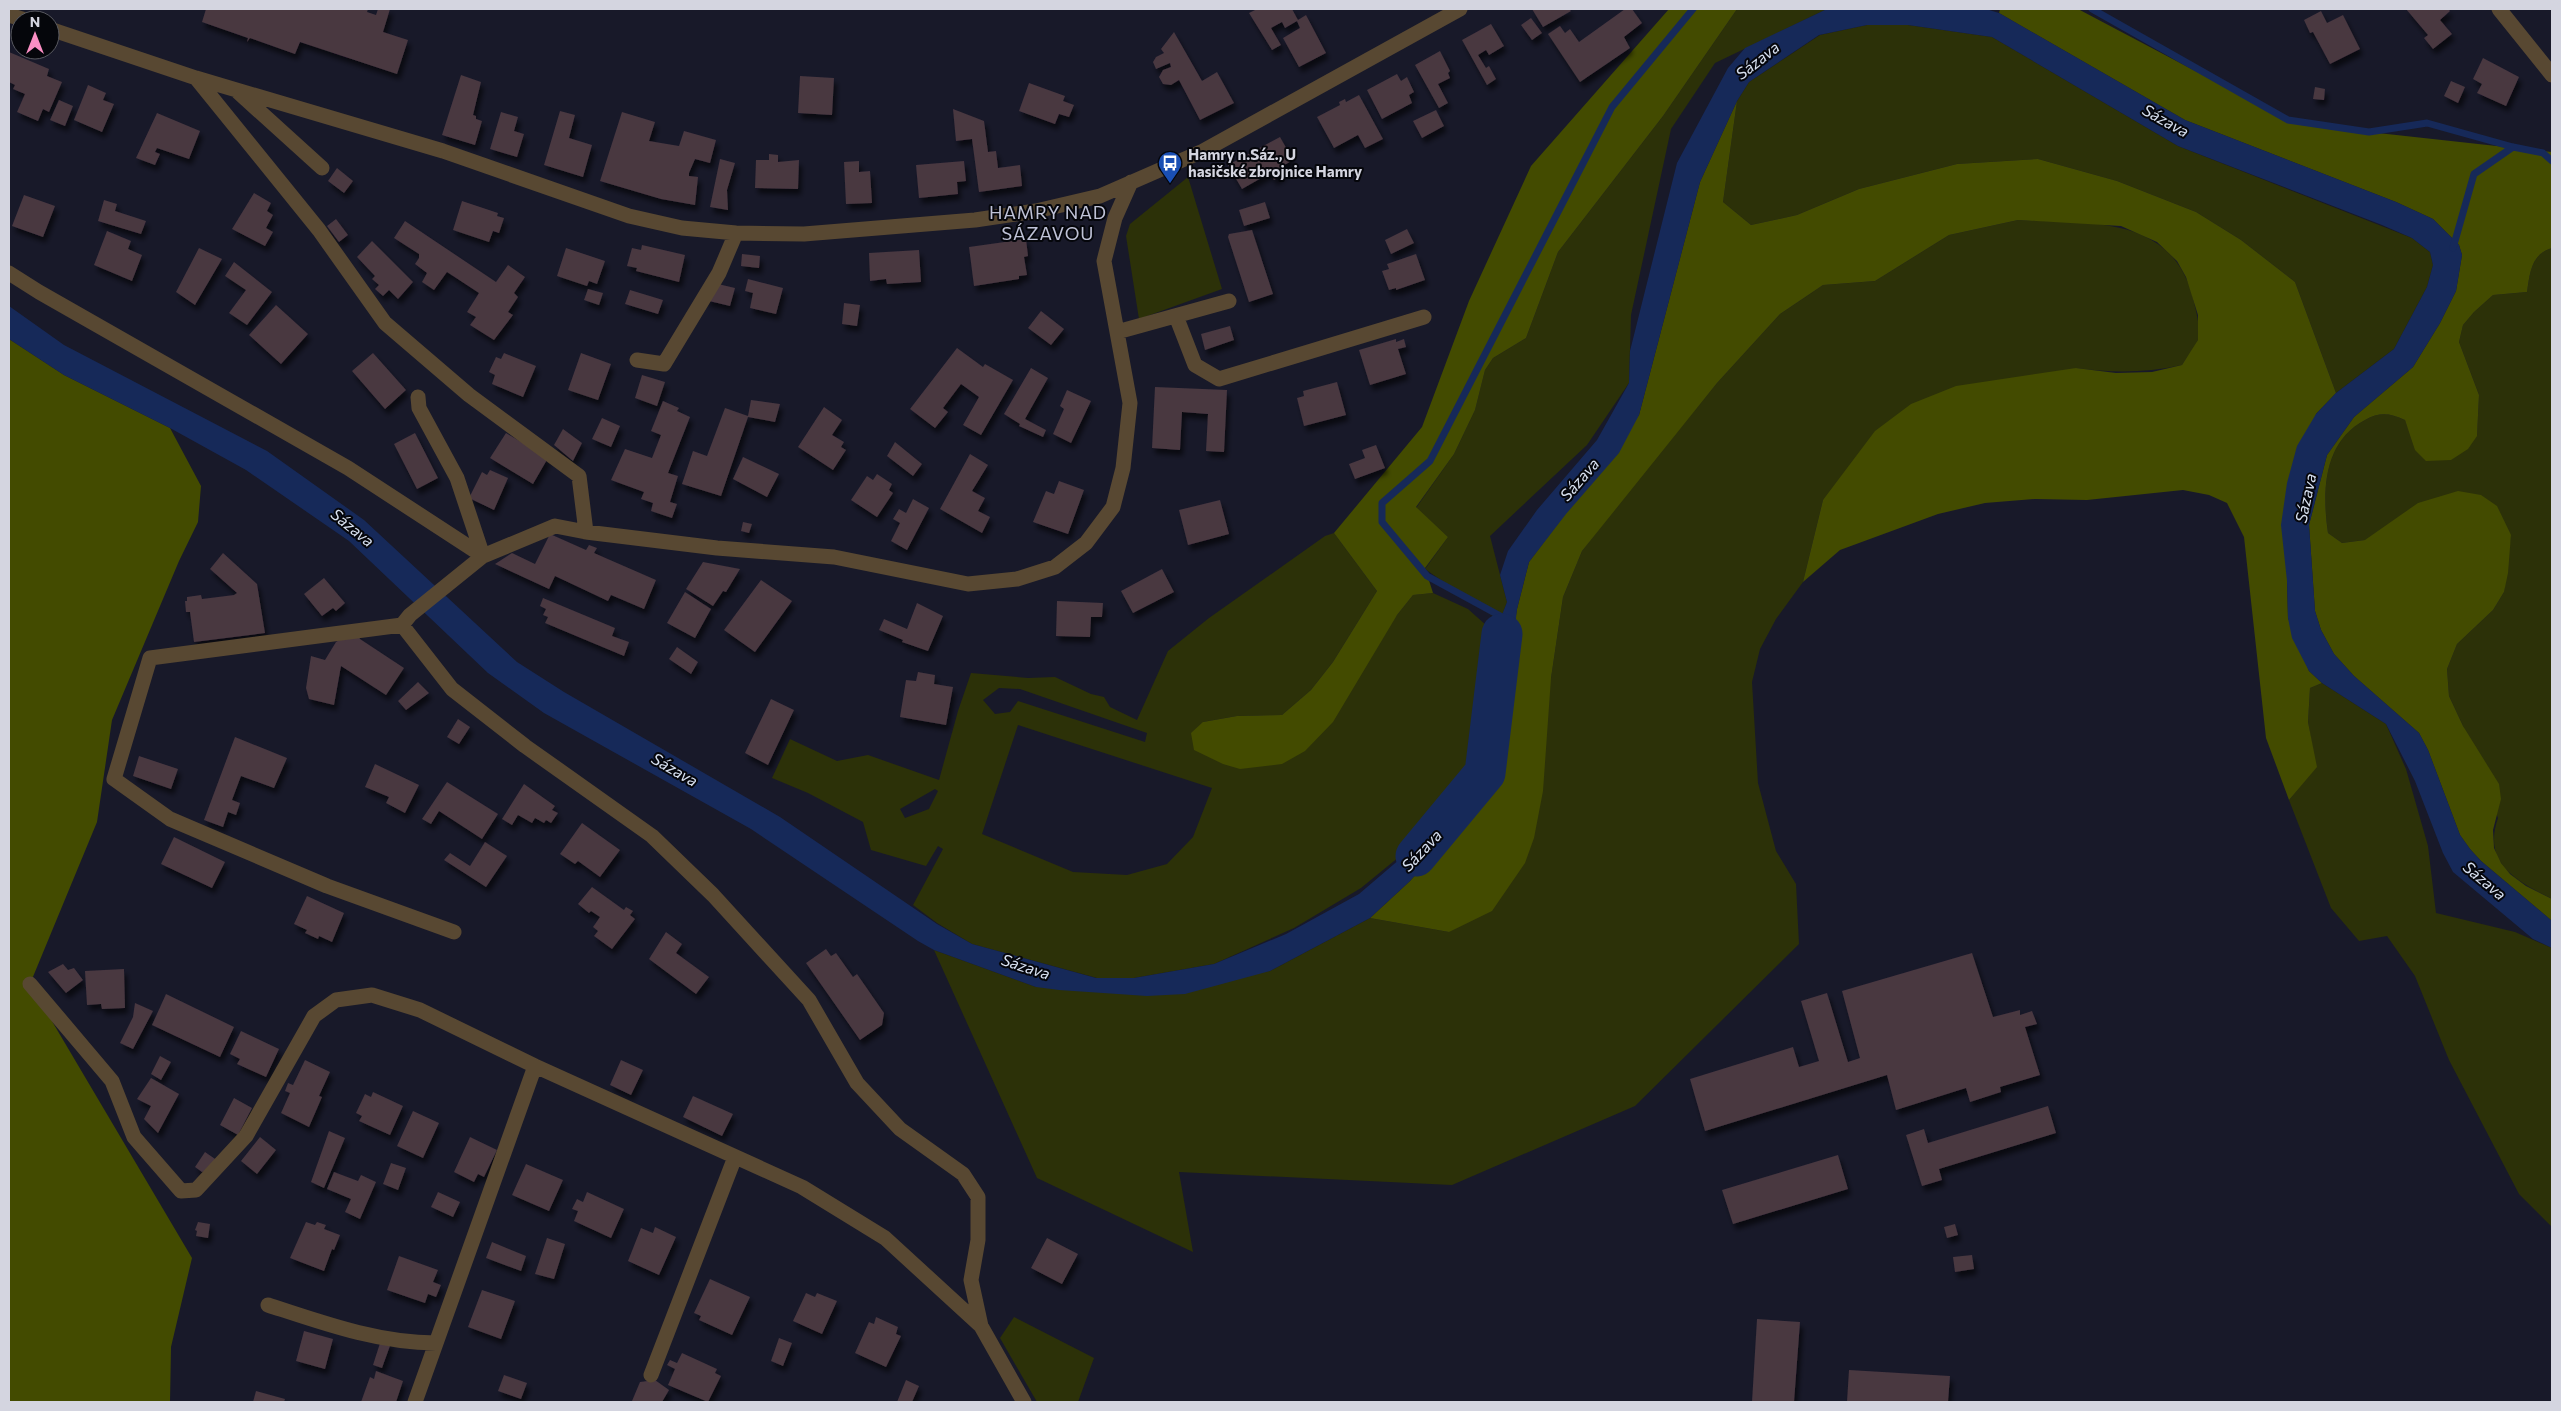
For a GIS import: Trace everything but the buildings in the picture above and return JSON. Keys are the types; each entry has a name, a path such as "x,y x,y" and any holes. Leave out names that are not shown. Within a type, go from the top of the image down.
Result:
{"street":[{"path":"60,32 196,78 443,151 629,216 682,228 736,233 804,234 974,220 1054,207 1100,196 1204,151 1460,9"},
{"path":"2499,9 2552,75"},
{"path":"196,78 319,230 385,323 469,395 579,476 586,532"},
{"path":"235,89 322,168"},
{"path":"454,932 327,886 170,819 114,779 150,658 406,620 483,556 555,526 586,532 717,548 834,557 968,584 1017,579 1055,567 1086,543 1113,507 1123,468 1130,403 1104,261 1116,218 1131,182"},
{"path":"637,360 664,364 719,273 736,233"},
{"path":"9,273 89,321 348,468 483,556"},
{"path":"1117,332 1229,301"},
{"path":"1176,316 1195,366 1219,379 1424,317"},
{"path":"418,397 419,408 457,478 483,556"},
{"path":"406,620 452,689 525,746 652,836 713,896 810,1000 857,1083 900,1129 963,1174 978,1197 978,1240 971,1280 981,1326 1024,1402"},
{"path":"30,984 112,1081 134,1137 181,1191 196,1190 246,1136 314,1016 336,1000 372,995 420,1010 535,1066 802,1187 885,1238 981,1326"},
{"path":"415,1402 535,1066"},
{"path":"651,1375 735,1157"},
{"path":"268,1305 340,1329 413,1343 436,1342"}],"green space":[{"path":"1669,9 1737,9 1663,116 1558,252 1526,338 1493,358 1485,370 1475,410 1454,454 1416,507 1448,537 1425,568 1433,593 1413,595 1397,615 1333,722 1305,751 1282,764 1240,769 1223,764 1194,750 1191,733 1203,722 1237,716 1282,715 1311,690 1333,662 1377,591 1334,533 1422,427 1469,301 1531,166"},
{"path":"1737,9 1827,9 1715,63 1671,129 1631,315 1629,383 1587,445 1490,536 1507,602 1500,621 1425,569 1448,537 1416,508 1454,454 1475,410 1485,370 1493,358 1526,338 1558,252 1663,116"},
{"path":"2000,9 2078,9 2288,120 2369,132 2552,152 2552,248 2540,255 2533,265 2527,292 2493,295 2463,325 2459,342 2479,395 2477,436 2468,449 2451,460 2426,461 2415,450 2405,420 2385,414 2370,417 2351,429 2333,455 2328,469 2325,501 2328,533 2342,543 2365,540 2418,503 2458,491 2481,495 2497,506 2511,535 2508,573 2504,592 2493,610 2457,644 2447,669 2449,696 2463,726 2499,784 2501,799 2493,830 2494,848 2501,863 2510,874 2526,886 2552,899 2552,921 2481,861 2470,849 2460,835 2428,750 2419,733 2354,676 2334,654 2321,630 2315,611 2309,525 2327,455 2354,417 2413,367 2440,323 2456,291 2462,255 2459,245 2433,219 2396,202 2185,120 1999,13"},
{"path":"1867,25 1908,25 1992,37 2178,146 2412,238 2430,252 2433,265 2427,287 2394,349 2336,393 2295,282 2241,240 2196,212 2117,181 2038,159 1957,164 1859,189 1797,215 1751,225 1723,202 1737,101 1749,82 1820,35"},
{"path":"1737,101 1723,202 1751,225 1797,215 1859,189 1957,164 2038,159 2117,181 2196,212 2241,240 2295,282 2336,393 2316,414 2287,581 2288,618 2309,671 2322,683 2310,688 2308,722 2317,767 2289,800 2266,738 2244,537 2227,503 2209,495 2183,490 2087,500 2035,499 1985,503 1938,514 1840,550 1803,582 1823,500 1875,431 1911,404 1956,386 2076,368 2116,373 2152,372 2182,365 2198,340 2198,315 2186,277 2177,261 2157,242 2121,226 2018,220 1949,235 1875,281 1823,285 1780,314 1717,383 1582,551 1563,597 1551,678 1543,791 1534,838 1525,863 1492,911 1449,932 1370,918 1410,881 1488,794 1517,609 1529,562 1639,415 1700,182"},
{"path":"1188,177 1222,289 1139,319 1126,236 1130,224"},
{"path":"2018,220 2097,224 2122,228 2144,236 2164,249 2180,268 2192,294 2198,323 2199,334 2197,343 2182,365 2155,370 2129,371 2076,368 1823,500 1803,582 1776,619 1760,649 1752,682 1758,783 1776,851 1796,884 1799,944 1635,1106 1452,1185 1179,1172 1193,1252 1037,1178 934,950 1036,987 1270,971 1370,918 1449,932 1551,678 1563,597 1582,551 1629,490 1717,383 1780,314 1823,285 1875,281 1949,235"},
{"path":"2552,248 2552,899 2515,878 2499,859 2495,848 2494,834 2498,818 2463,726 2449,696 2447,669 2457,644 2493,610 2504,592 2511,535 2365,540 2342,543 2328,533 2325,501 2328,469 2333,455 2351,429 2370,417 2385,414 2405,420 2410,433 2477,435 2479,395 2459,342 2463,325 2493,295 2527,292 2533,265 2540,255"},
{"path":"9,339 64,375 170,428 201,486 198,522 179,561 112,720 97,822 30,984 192,1258 171,1347 170,1402 9,1402"},
{"path":"1334,533 1377,591 1333,662 1311,690 1282,715 1237,716 1203,722 1240,769 1397,615 1413,595 1433,593 1468,609 1487,626 1493,654 1496,704 1488,764 1470,799 1361,888 1294,928 1214,964 1134,978 1097,978 972,944 937,923 913,905 943,849 938,846 926,866 871,850 863,822 808,793 772,778 790,739 837,761 868,755 939,780 958,711 971,673 1028,678 1055,677 1091,694 1104,697 1110,707 1137,720 1168,651 1209,618 1325,536","holes":["999,688 1020,689 1147,733 1145,742 1018,701 1010,712 995,714 983,700","1018,725 1212,788 1193,837 1167,864 1127,875 1073,872 982,834","935,789 938,791 929,809 905,818 900,809"]},
{"path":"2322,683 2386,724 2406,769 2428,846 2436,913 2515,932 2552,948 2552,1227 2519,1194 2449,1060 2415,976 2387,936 2359,941 2331,908 2289,800 2316,767 2308,722 2310,688"},
{"path":"1014,1317 1094,1358 1078,1402 1037,1402 1000,1338"}],"water":[{"path":"1827,9 1986,9 1999,13 2185,120 2396,202 2433,219 2459,245 2462,255 2456,291 2440,323 2413,367 2354,417 2327,455 2309,525 2315,611 2321,630 2334,654 2354,676 2419,733 2428,750 2460,835 2470,849 2481,861 2552,921 2552,948 2533,939 2453,872 2443,853 2415,781 2386,724 2322,683 2309,671 2292,638 2288,618 2287,581 2281,525 2287,483 2297,446 2316,414 2336,393 2394,349 2427,287 2433,265 2430,252 2412,238 2382,225 2178,146 1992,37 1908,25 1867,25 1819,35 1749,82 1737,101 1700,182 1639,415 1619,453 1566,514 1529,562 1517,609 1499,773 1488,794 1410,881 1370,918 1270,971 1185,994 1147,996 1036,987 934,950 751,829 544,713 488,673 349,541 246,470 170,428 64,375 9,339 9,306 64,345 267,451 364,520 517,662 564,692 780,817 937,924 972,944 1096,978 1134,978 1214,964 1286,934 1359,894 1470,799 1488,764 1496,704 1491,645 1494,617 1500,620 1507,602 1500,575 1508,551 1537,510 1597,440 1629,383 1630,351 1677,163 1728,68 1745,48"}],"waterway":[{"path":"1504,618 1427,576 1382,522 1382,503 1430,461 1612,107 1693,9"},
{"path":"2092,9 2288,120 2369,132 2427,123 2513,147 2543,153 2552,161"},
{"path":"2453,248 2474,174 2513,147"},
{"name":"Sázava","path":"1416,856 1485,773 1502,634"}],"place":[{"name":"Hamry n.Sáz., U hasičské zbrojnice Hamry","path":"1170,184"}],"district":[{"name":"HAMRY NAD SÁZAVOU","path":"1048,222"}]}
